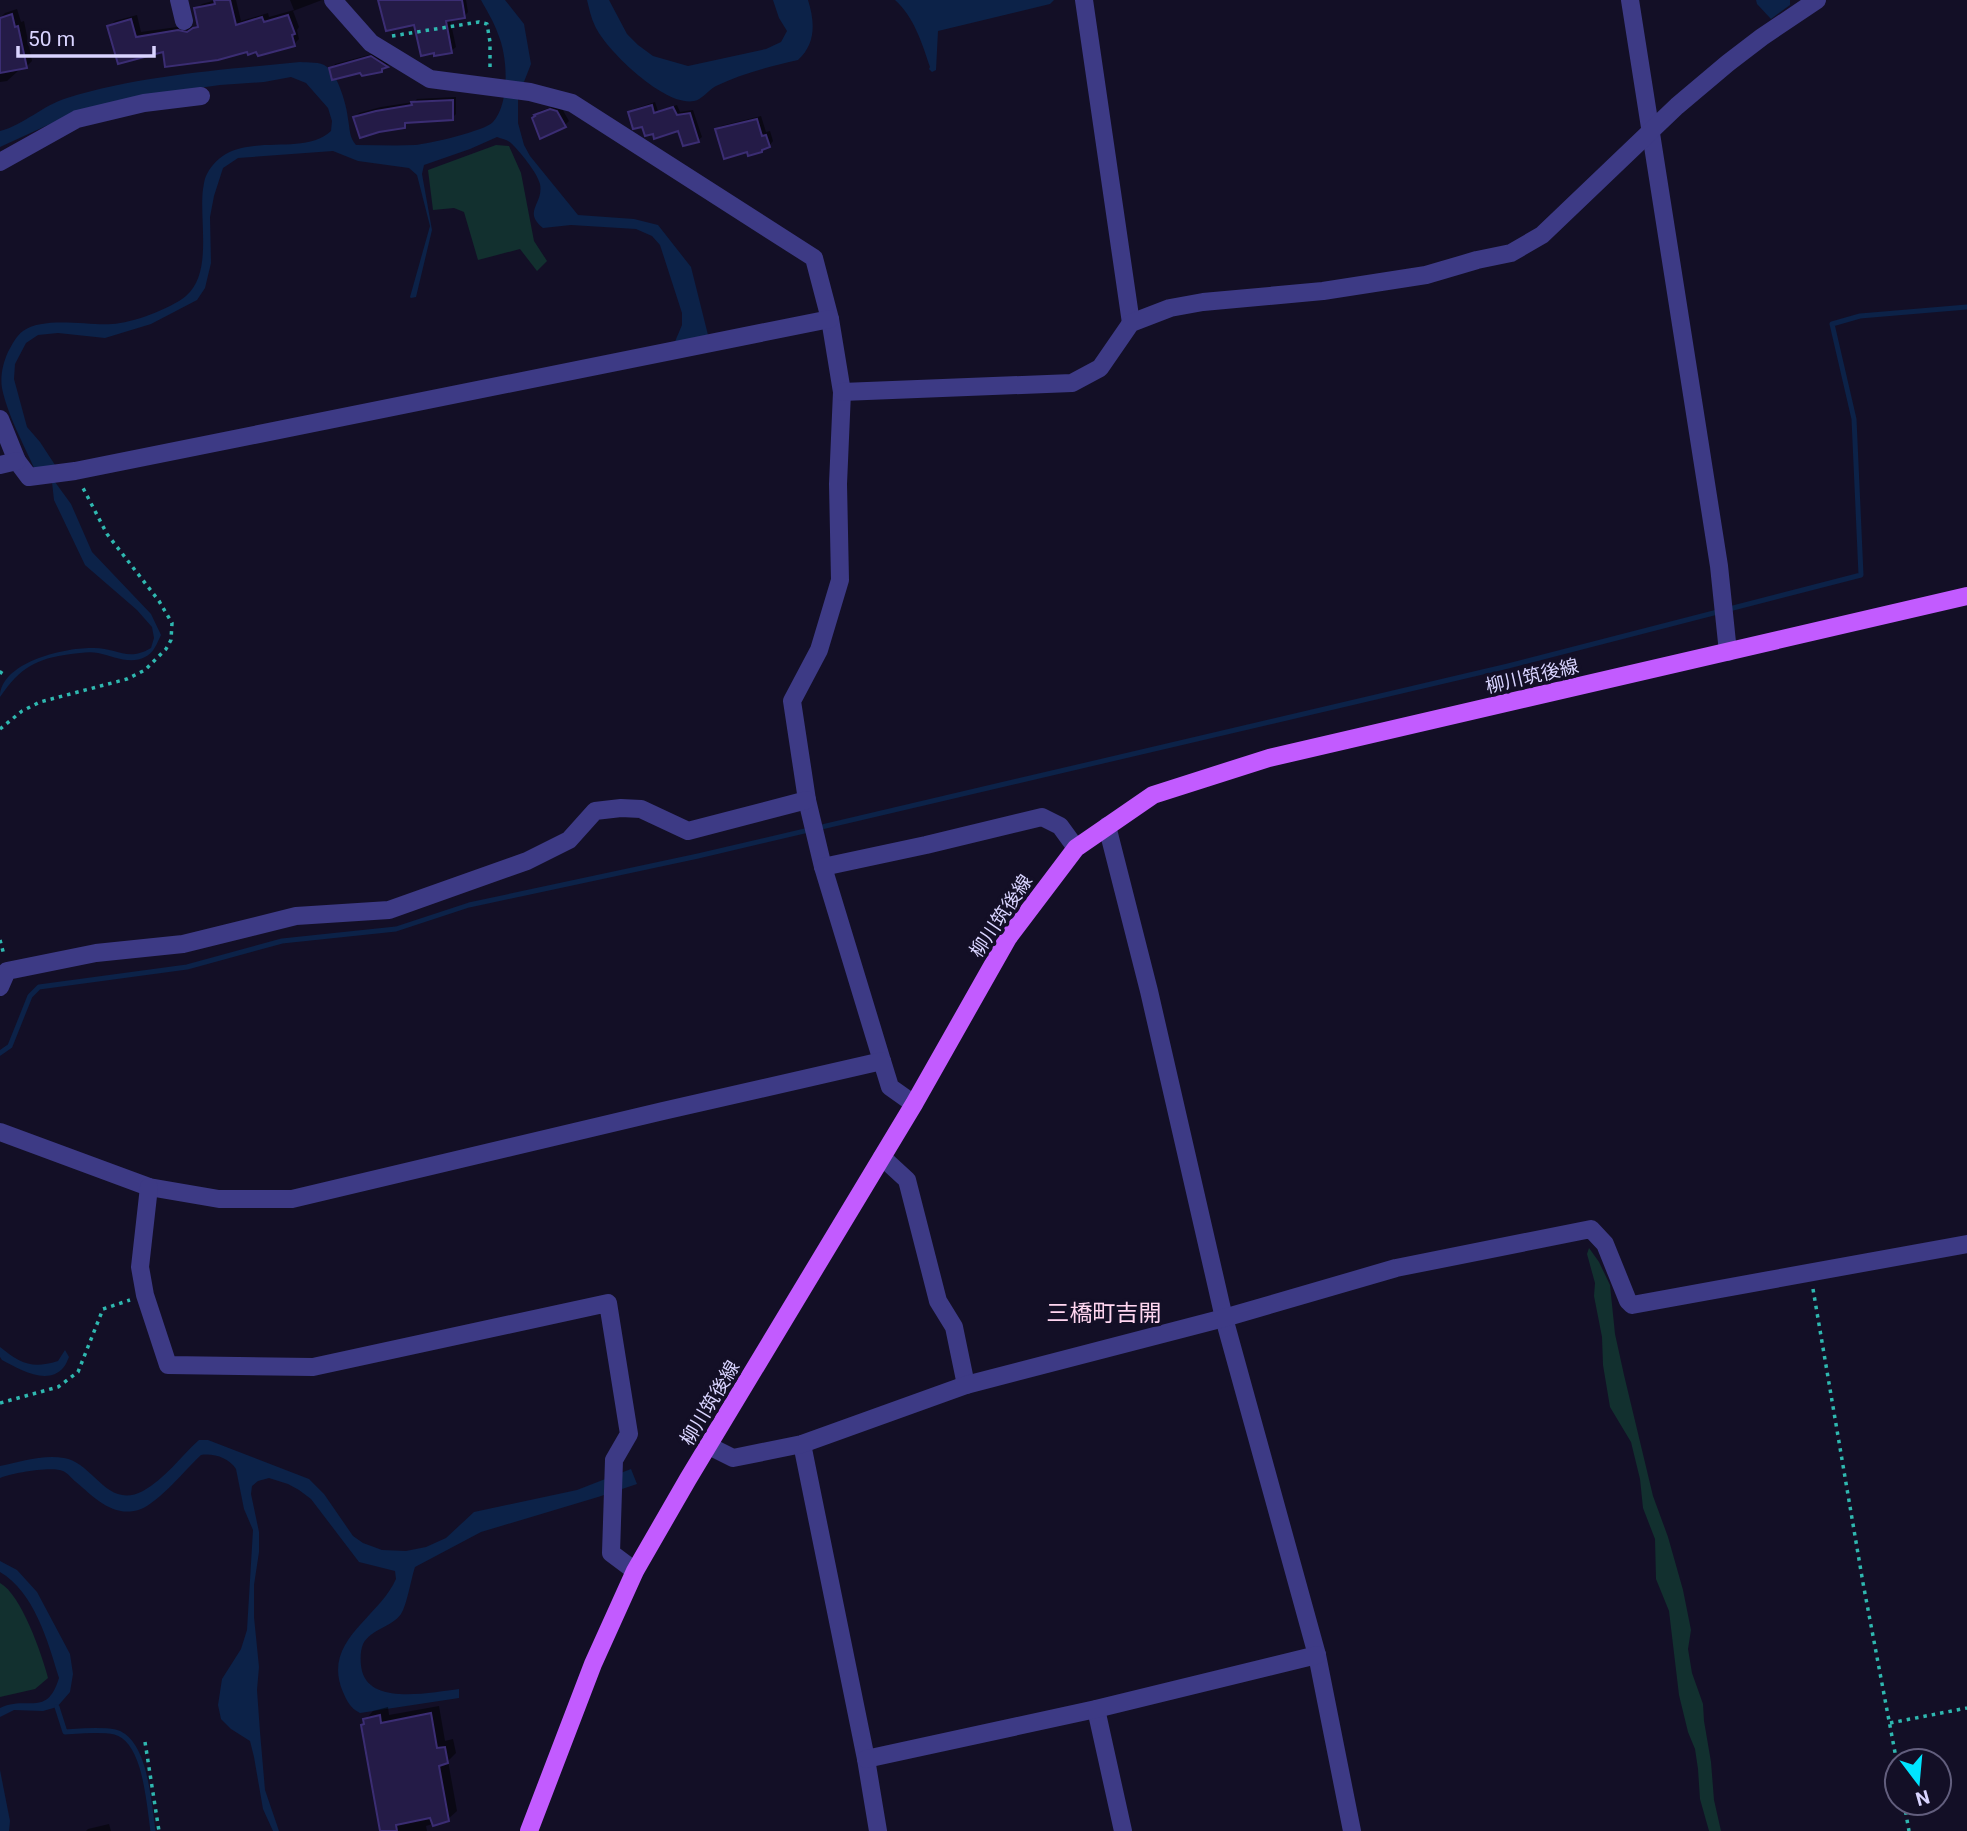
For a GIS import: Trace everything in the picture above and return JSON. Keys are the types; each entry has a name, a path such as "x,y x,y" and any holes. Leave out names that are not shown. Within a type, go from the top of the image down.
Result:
{"main road":[{"name":"柳川筑後線","path":"529,1831 593,1664 635,1571 657,1531 914,1104 1008,938 1076,848 1153,795 1269,758 1967,596"}],"street":[{"path":"179,0 184,22"},
{"path":"333,0 368,40 430,79 530,92 572,103 814,258 830,319 842,392 838,484 840,580 819,650 792,701 807,800 823,867 890,1087 914,1104"},
{"path":"1084,0 1131,323"},
{"path":"1630,0 1719,566 1728,652"},
{"path":"842,392 1072,383 1100,368 1131,323 1170,308 1203,302 1323,291 1426,275 1511,253 1542,234 1676,106 1762,37 1810,4"},
{"path":"0,162 77,119 144,103 201,96"},
{"path":"0,419 9,463 29,477 75,471 830,319"},
{"path":"0,986 7,971 96,953 183,944 296,916 389,910 527,861 569,840 595,811 641,809 688,831 807,800"},
{"path":"823,867 1042,817 1060,826 1076,848"},
{"path":"1107,826 1149,991 1224,1318 1317,1655 1352,1831"},
{"path":"0,1132 149,1186 219,1199 292,1199 882,1061"},
{"path":"882,1157 908,1180 938,1301 954,1327 966,1385"},
{"path":"149,1186 140,1266 145,1295 169,1365 313,1367 608,1303 629,1434 614,1460 611,1553 635,1571"},
{"path":"709,1446 733,1458 802,1444 966,1385 1224,1318 1396,1268 1591,1229 1605,1244 1632,1305 1967,1244"},
{"path":"802,1444 878,1831"},
{"path":"866,1759 1096,1709 1317,1655"},
{"path":"1096,1709 1124,1831"}],"path":[{"path":"368,40 479,22 487,24 492,86"},
{"path":"0,729 22,711 40,702 127,679 145,670 166,649 171,640 172,623 159,601 107,534 75,471"},
{"path":"1810,1272 1894,1747"},
{"path":"0,1404 58,1387 78,1372 103,1309 145,1295"},
{"path":"1890,1723 1967,1708"},
{"path":"145,1742 159,1831"}],"green space":[{"path":"496,145 509,146 521,173 534,241 547,261 537,271 520,249 478,260 464,212 454,208 433,210 428,170"},
{"path":"1589,1248 1610,1285 1615,1334 1624,1375 1653,1496 1683,1590 1691,1630 1688,1649 1692,1673 1703,1704 1714,1800 1721,1831 1709,1831 1700,1799 1695,1749 1679,1695 1669,1611 1656,1579 1655,1539 1643,1508 1640,1479 1631,1442 1610,1407 1594,1296 1595,1283 1587,1254"},
{"path":"0,1583 16,1599 23,1612 48,1678 35,1689 0,1697"}],"water":[{"path":"481,0 505,0 524,24 531,64 518,97 518,123 530,156 578,215 634,219 658,225 691,267 708,335 674,344 682,325 682,313 660,245 652,236 636,229 571,225 543,228 534,217 540,191 538,179 519,152 505,140 497,137 424,165 422,174 432,230 416,297 411,298 430,226 417,175 409,168 358,161 333,151 238,158 223,168 214,196 210,217 211,263 205,288 197,300 151,324 105,338 58,333 38,335 26,343 15,364 14,379 27,427 57,468 36,472 12,419 2,388 5,361 18,335 32,326 43,324 112,324 130,321 179,301 194,286 199,274 203,246 203,189 207,174 219,159 233,151 249,147 302,143 318,139 331,131 332,121 328,108 306,83 291,77 170,92 74,113 0,147 0,131 58,101 95,90 182,74 300,62 321,64 331,71 341,91 351,136 356,145 415,145 456,136 493,122 499,114 505,92 504,55 494,25"},
{"path":"587,0 609,0 627,34 638,45 653,56 688,66 766,49 781,42 787,31 773,0 808,0 812,16 811,40 798,60 726,82 697,100 682,100 653,86 611,49 595,26"},
{"path":"895,0 1054,0 1050,4 938,31 936,70 932,72 917,31"},
{"path":"1756,0 1790,0 1790,5 1771,19"},
{"path":"52,482 55,482 71,504 92,552 151,614 161,635 151,653 139,659 127,660 88,652 38,662 15,678 0,697 3,685 11,674 36,659 82,648 136,654 151,648 154,638 152,627 137,610 85,565 54,500"},
{"path":"0,1347 21,1361 34,1365 58,1361 65,1350 69,1357 64,1367 56,1373 41,1376 2,1360"},
{"path":"199,1440 208,1440 309,1479 324,1494 353,1536 382,1550 406,1551 426,1547 446,1538 474,1512 577,1490 631,1469 637,1484 481,1532 415,1567 401,1614 371,1635 363,1644 362,1671 368,1682 377,1689 390,1693 419,1694 459,1689 459,1698 360,1713 351,1707 343,1692 338,1674 340,1658 355,1631 388,1593 396,1579 395,1571 359,1562 311,1499 299,1490 269,1478 252,1486 251,1494 259,1532 254,1585 259,1667 257,1690 265,1790 279,1831 273,1831 263,1809 250,1741 221,1719 218,1705 222,1679 241,1649 247,1630 253,1530 244,1509 236,1469 221,1457 201,1455 156,1500 141,1509 131,1511 122,1511 106,1505 63,1471 32,1471 0,1478 0,1466 40,1458 64,1458 84,1468 110,1490 120,1495 130,1495 143,1491 158,1480"},
{"path":"0,1561 17,1570 37,1592 70,1654 73,1674 70,1692 57,1707 43,1711 14,1710 0,1717 0,1708 19,1703 42,1702 49,1698 59,1678 31,1605 12,1581 0,1572"},
{"path":"0,1770 10,1821 9,1831 0,1831"}],"building":[{"path":"214,0 230,0 236,25 262,17 264,22 288,15 295,34 292,35 295,46 258,56 256,52 248,55 247,52 218,60 165,67 163,52 118,64 107,26 131,19 136,37 178,30 187,32 198,27 194,8 215,4"},
{"path":"378,0 462,0 465,18 446,21 452,53 421,56 414,25 386,31"},
{"path":"12,14 15,27 18,26 27,68 0,73 0,18"},
{"path":"371,56 388,67 382,69 382,72 362,76 360,73 332,80 329,68"},
{"path":"453,100 453,120 405,123 405,128 360,138 353,117 412,105 411,102"},
{"path":"652,105 654,113 673,107 677,115 690,113 699,142 683,146 678,131 654,139 653,134 645,136 642,127 633,129 628,112"},
{"path":"550,109 557,111 566,127 540,139 532,118"},
{"path":"757,119 762,136 766,135 770,147 748,156 747,152 724,159 715,129"},
{"path":"431,1713 437,1748 445,1747 448,1763 439,1766 449,1821 433,1826 430,1818 396,1825 397,1831 380,1831 361,1725 364,1724 363,1719 380,1715 381,1723"}],"waterway":[{"path":"0,1053 10,1046 30,996 39,987 187,967 282,941 396,929 469,905 698,856 1508,666 1861,575 1854,419 1832,324 1860,316 1967,307"},
{"path":"57,1707 65,1732 115,1732 125,1737 133,1747 144,1775 153,1831"}],"district":[{"name":"三橋町吉開","path":"1104,1313"}]}
